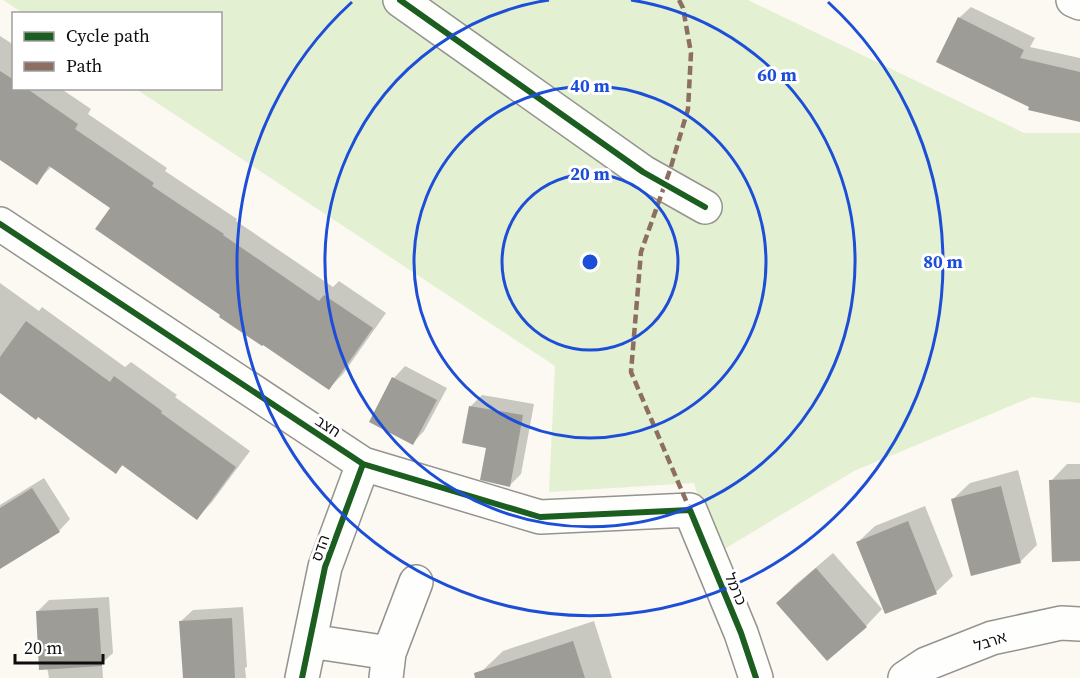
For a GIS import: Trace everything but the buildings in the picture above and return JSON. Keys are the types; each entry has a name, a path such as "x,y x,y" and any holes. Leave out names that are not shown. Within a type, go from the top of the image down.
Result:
{"street":[{"path":"400,0 643,172 705,207"},
{"path":"1073,0 1080,3"},
{"name":"חצב","path":"0,224 363,464 540,516 690,510"},
{"name":"הדס","path":"302,678 325,567 363,464"},
{"name":"כרמל","path":"690,510 741,633 756,678"},
{"path":"310,641 388,666 416,582"},
{"name":"ארבל","path":"905,678 926,664 992,638 1061,623 1080,624"}],"green space":[{"path":"3,0 748,0 1024,133 1080,133 1080,403 1032,397 854,471 716,554 694,483 549,492 555,366 138,90 222,90 222,12 21,12"}],"marked path":[{"path":"679,0 683,8 691,53 688,109 670,170 641,252 631,372 690,510"}],"cycle path":[{"path":"400,0 643,172 705,207"},
{"path":"0,224 363,464 540,517 690,510 741,633 756,678"},
{"path":"302,678 325,567 363,464"}]}
